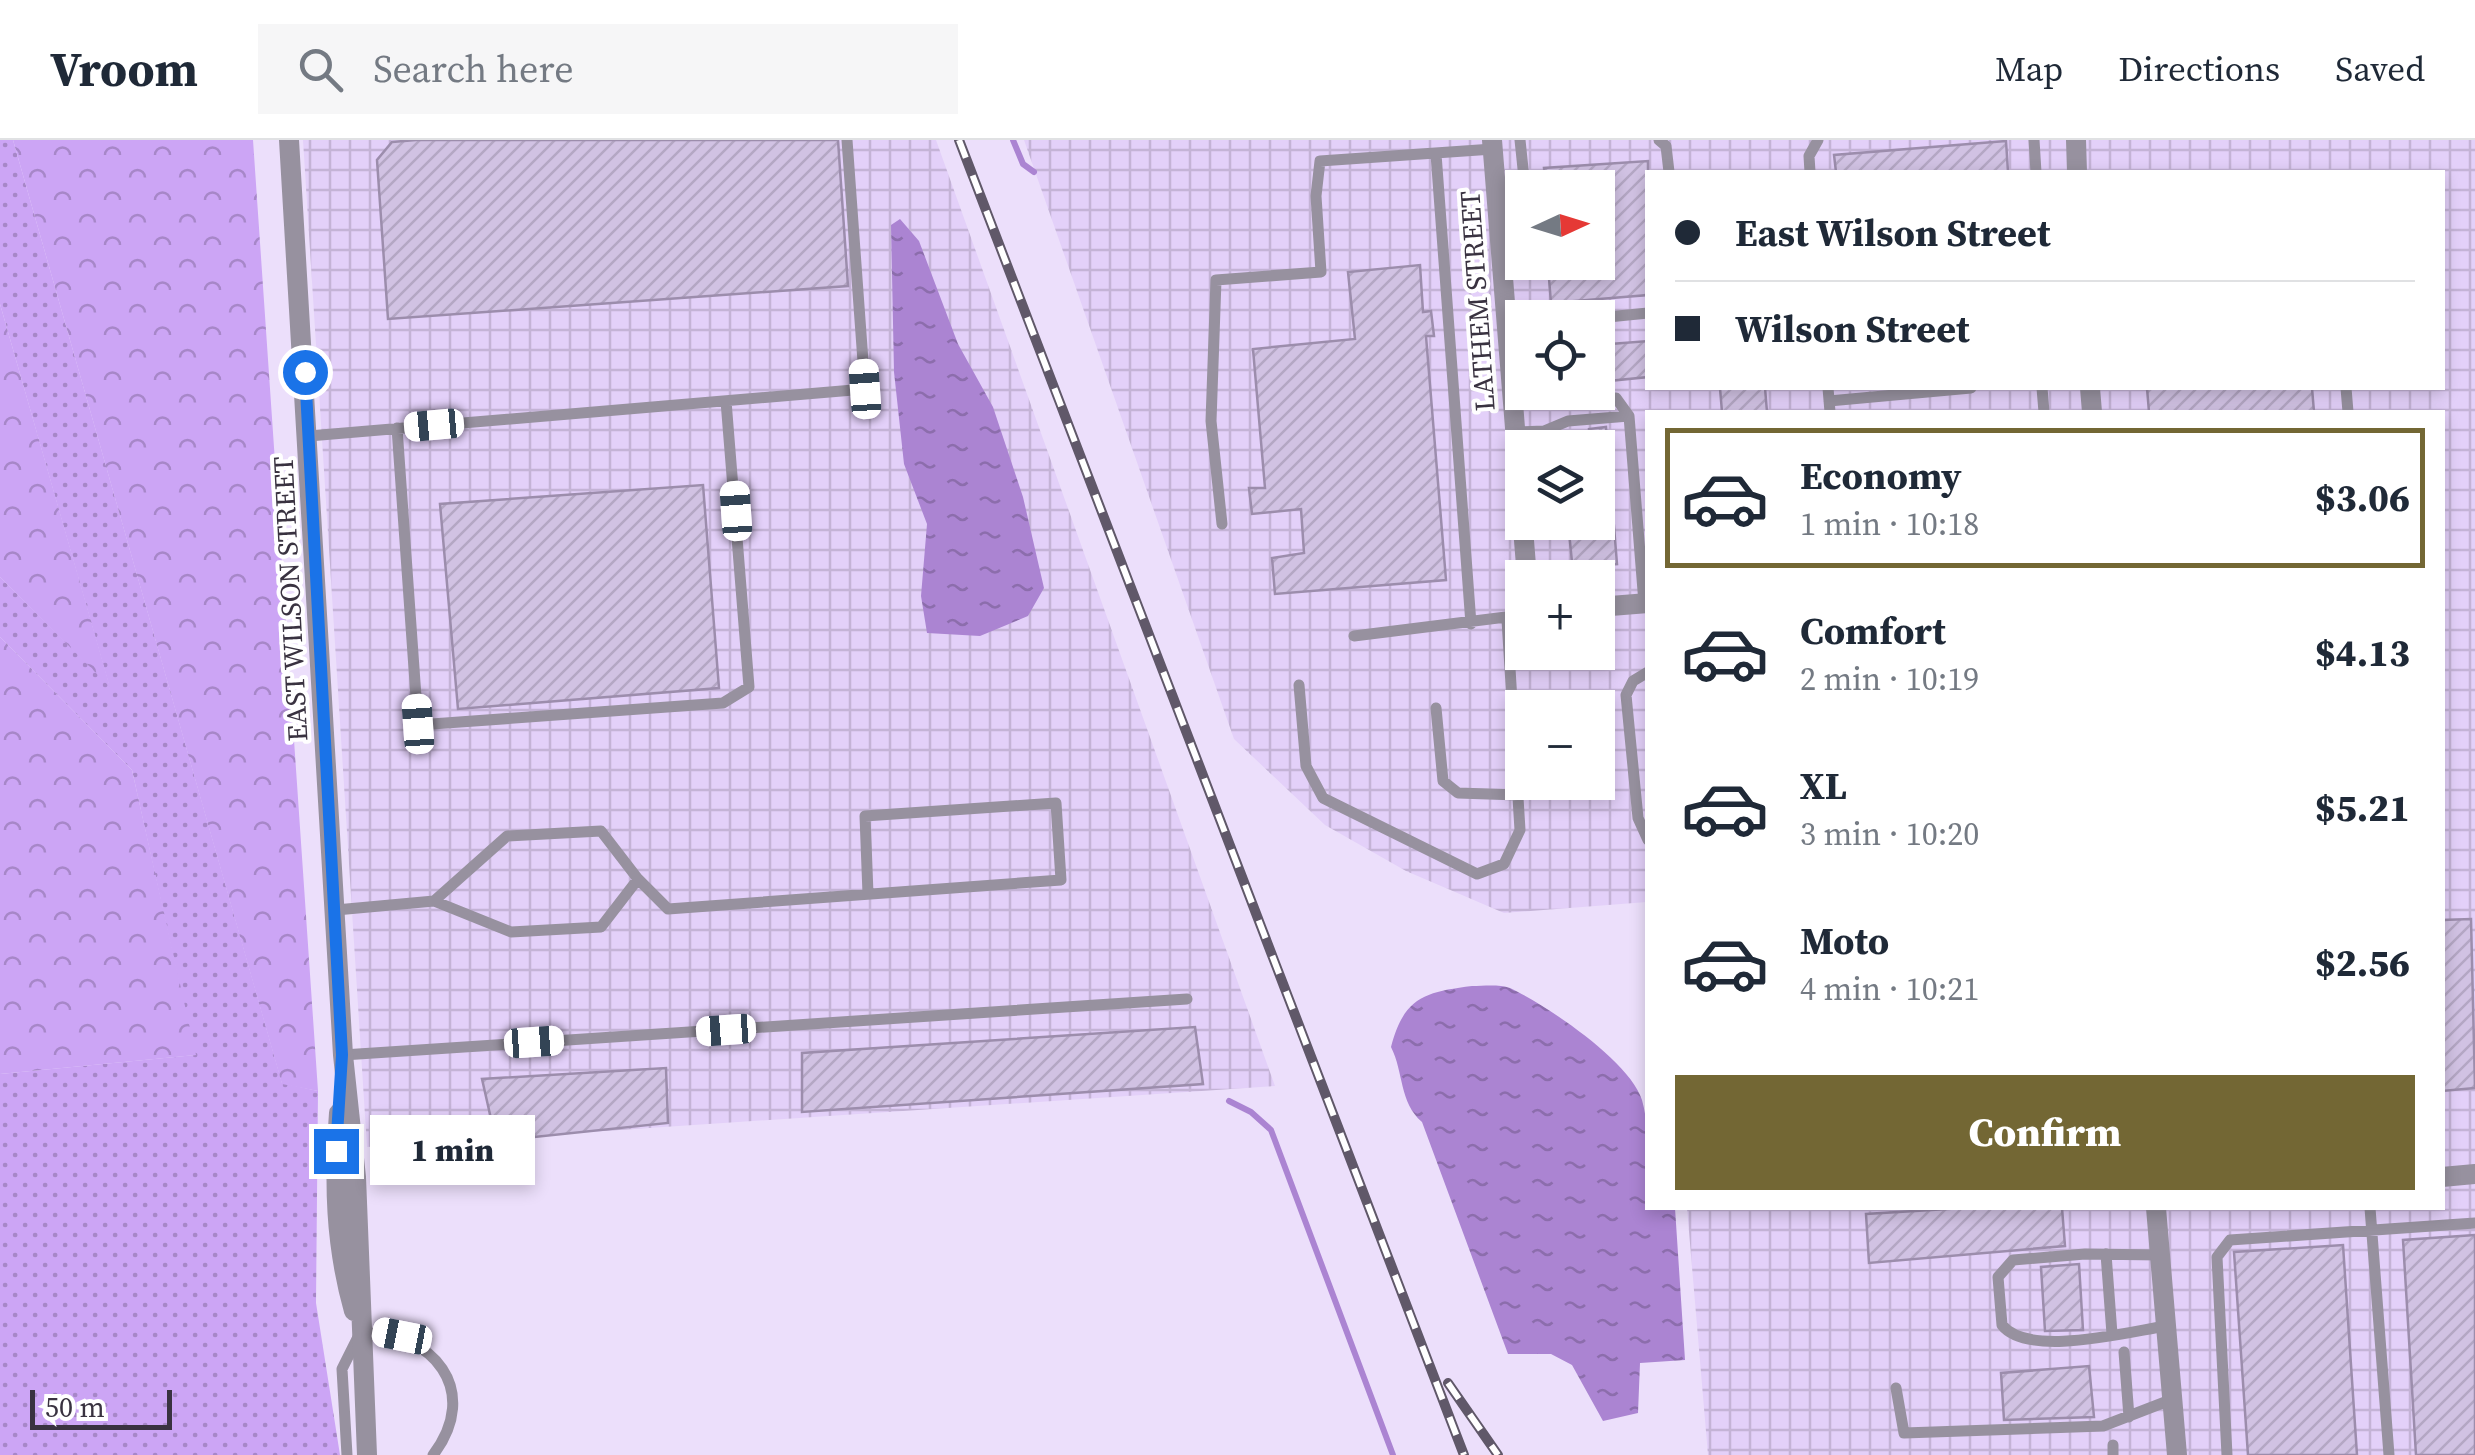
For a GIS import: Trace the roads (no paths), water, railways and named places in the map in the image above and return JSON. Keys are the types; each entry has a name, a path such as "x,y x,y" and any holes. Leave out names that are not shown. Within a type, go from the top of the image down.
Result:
{"street":[{"name":"EAST WILSON STREET","path":"289,140 336,910 342,1055 334,1183 337,1232 360,1332 367,1455"},
{"path":"2076,140 2077,170"},
{"name":"LATHEM STREET","path":"1492,145 1510,300"},
{"path":"1615,606 1645,603"},
{"path":"2445,1176 2475,1174"},
{"path":"2156,1210 2177,1455"}],"lane":[{"path":"309,436 865,389 847,140"},
{"path":"1424,140 1430,155 1471,624"},
{"path":"1520,140 1522,170"},
{"path":"1659,140 1666,146 1669,170"},
{"path":"1810,170 1809,156 1818,140"},
{"path":"2034,140 2036,170"},
{"path":"1222,524 1211,421 1216,280 1322,272 1316,196 1320,161 1430,155 1492,145"},
{"path":"1499,230 1505,230"},
{"path":"1615,316 1645,313"},
{"path":"1829,400 1948,390"},
{"path":"1615,398 1629,416 1645,592"},
{"path":"397,428 418,724 723,703 749,687 726,401"},
{"path":"1544,430 1568,420 1629,416"},
{"path":"1354,636 1505,620"},
{"path":"1645,674 1633,682 1626,695 1638,818 1645,833"},
{"path":"1299,685 1306,766 1323,798 1476,874 1504,864 1520,830 1518,800"},
{"path":"1436,708 1443,781 1458,793 1505,795"},
{"path":"434,902 507,836 601,831 638,879 668,909 1061,880 1056,803 864,816 868,894"},
{"path":"336,910 434,902 511,932 601,927 638,879"},
{"path":"342,1055 1186,999"},
{"path":"2370,1210 2389,1455"},
{"path":"2227,1455 2216,1288 2216,1257 2224,1245 2230,1240 2475,1222"},
{"path":"2106,1254 2112,1334"},
{"path":"2160,1255 2013,1260 1998,1277 2002,1325 2019,1340 2041,1343 2166,1326"},
{"path":"347,1455 342,1369 360,1332 402,1336 422,1346 443,1368 452,1389 452,1413 446,1438 432,1455"},
{"path":"2124,1352 2129,1417"},
{"path":"1896,1388 1904,1433 2103,1426 2173,1399"}],"water":[{"path":"900,219 919,241 958,344 993,407 1023,497 1044,588 1028,616 980,636 927,633 921,596 927,524 904,464 894,372 891,225"},
{"path":"1472,986 1510,988 1544,1007 1604,1052 1621,1068 1642,1100 1645,1210 1675,1210 1685,1360 1640,1363 1638,1413 1603,1421 1572,1365 1551,1354 1508,1354 1422,1122 1409,1106 1391,1047 1410,1007 1441,991"}],"waterway":[{"path":"1013,140 1023,164 1034,172"},
{"path":"1229,1101 1251,1112 1271,1130 1393,1455"}],"railway":[{"path":"959,140 1464,1455"},
{"path":"1448,1383 1498,1455"}]}
